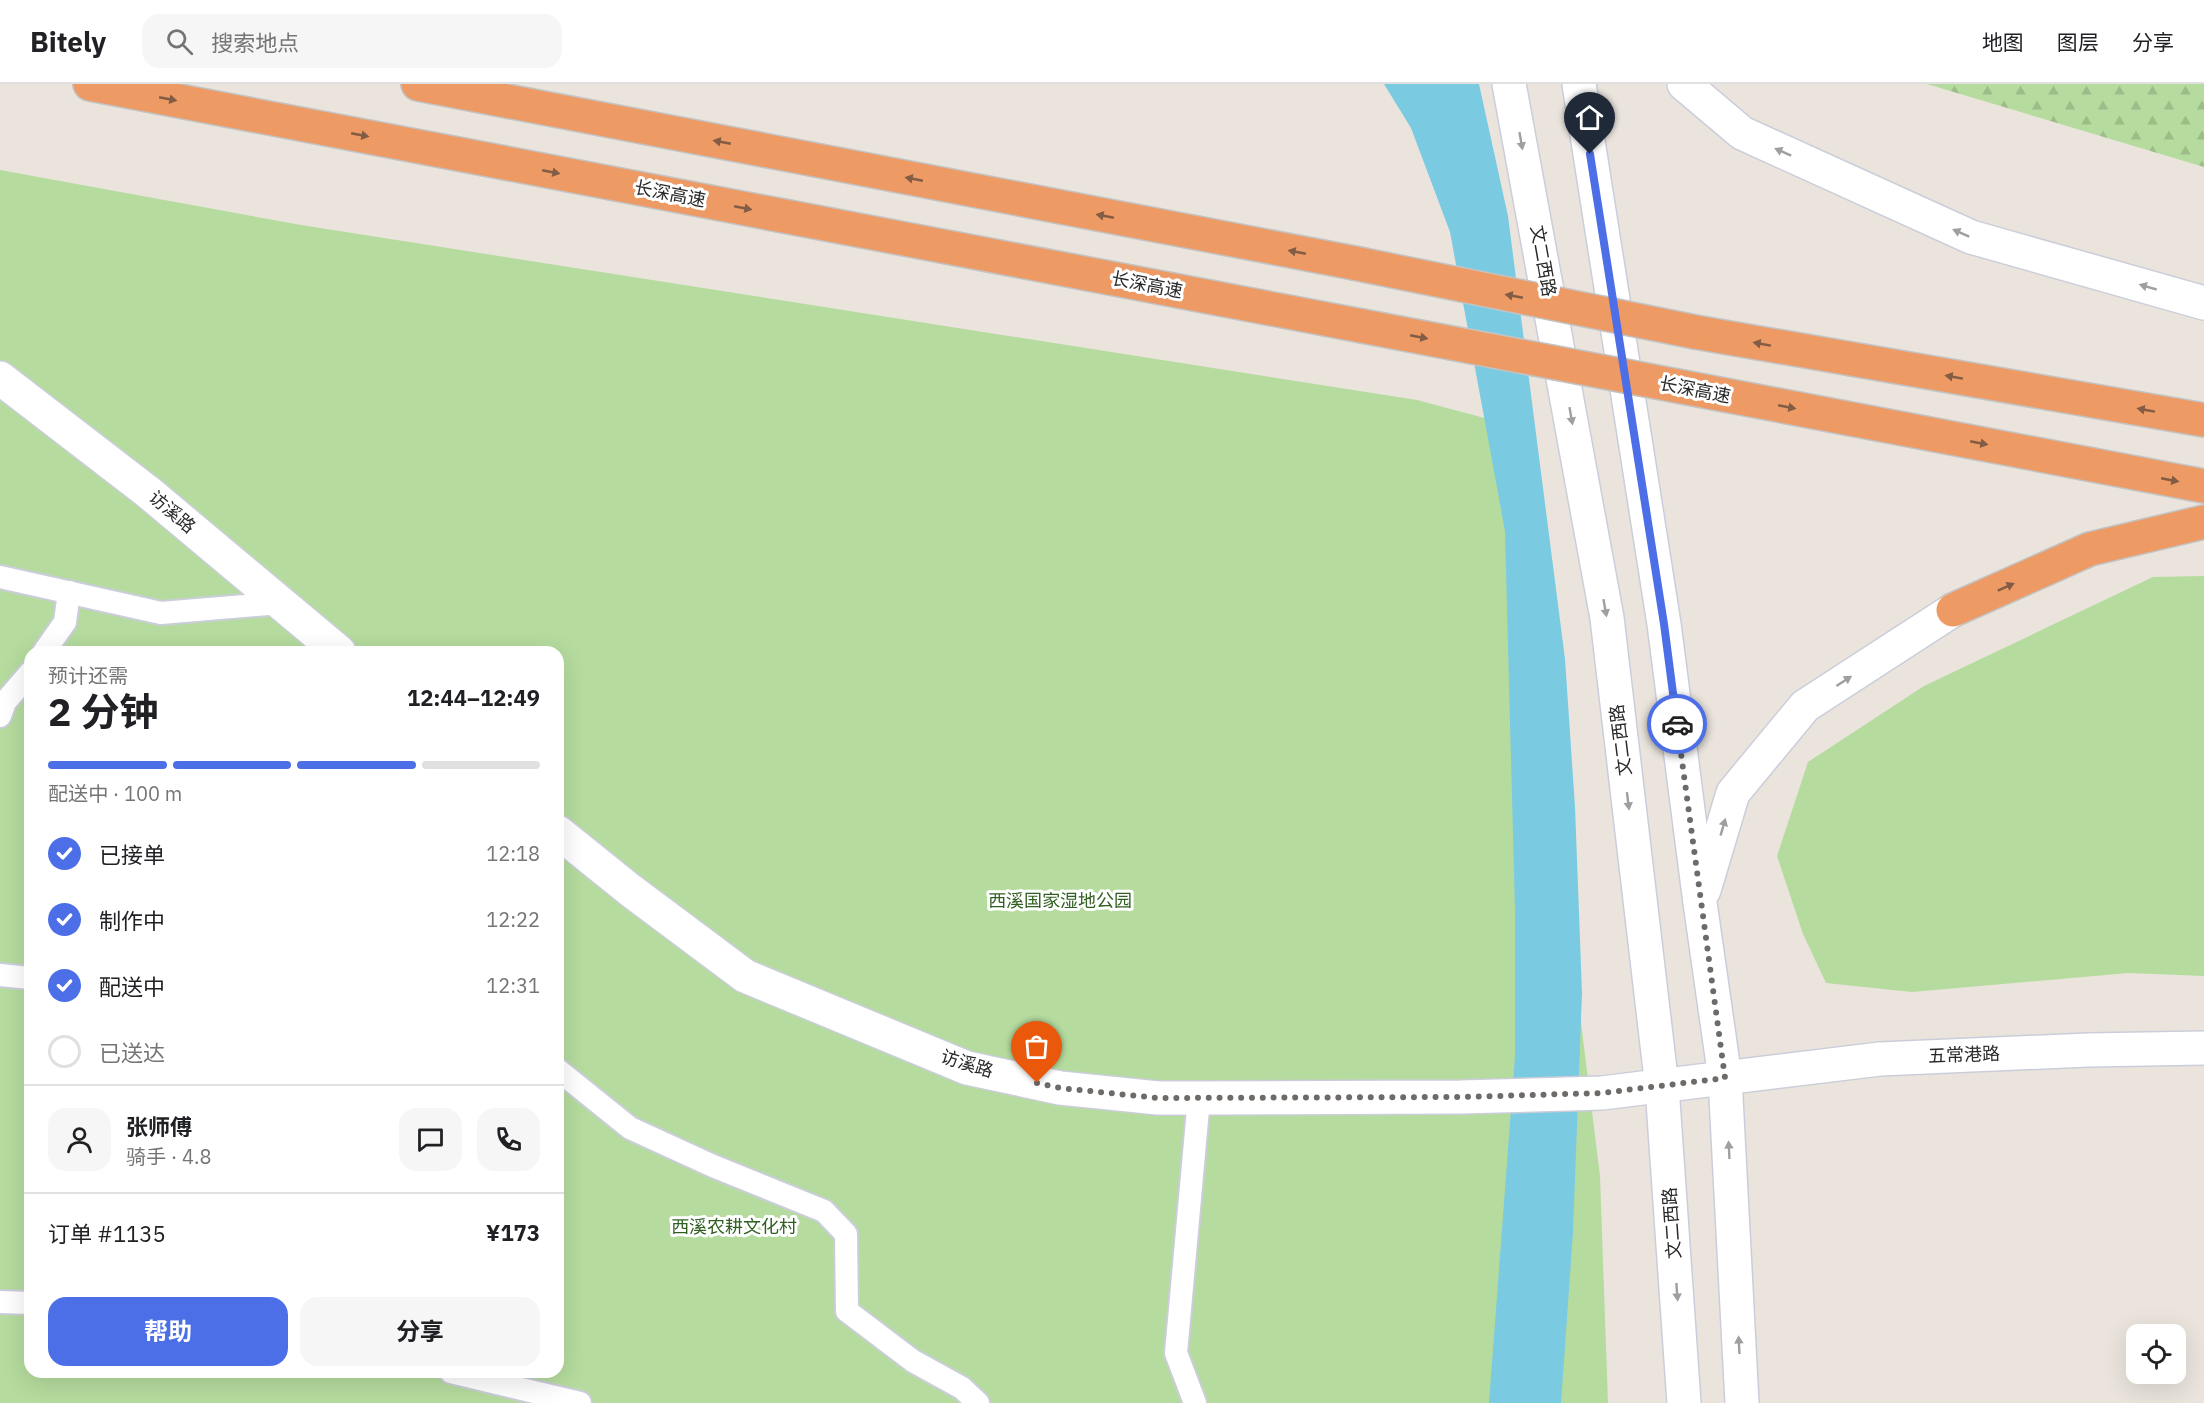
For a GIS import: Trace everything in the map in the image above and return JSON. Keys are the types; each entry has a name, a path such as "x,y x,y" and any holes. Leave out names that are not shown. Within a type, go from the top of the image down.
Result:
{"highway":[{"name":"长深高速","path":"90,84 2204,486"},
{"path":"418,84 1354,263 1695,332 2204,420"},
{"path":"1953,610 2090,549 2204,522"}],"main road":[{"name":"文二西路","path":"1509,84 1607,618 1662,1087 1684,1403"},
{"path":"1579,84 1664,624 1725,1078 1742,1403"},
{"path":"1684,84 1742,133 1971,237 2204,303"},
{"name":"访溪路","path":"0,378 148,492 332,646"},
{"path":"1700,903 1733,793 1805,706 1953,610"},
{"name":"访溪路","path":"564,837 630,890 745,976 967,1068 1060,1088 1158,1098 1461,1097 1602,1093 1725,1078"},
{"name":"五常港路","path":"1725,1078 1880,1059 2088,1050 2204,1048"}],"lane":[{"path":"0,577 161,613 279,603"},
{"path":"48,646 65,622 69,592"},
{"path":"0,716 5,702 24,680"},
{"path":"0,975 24,977"},
{"path":"564,1075 630,1128 713,1166 824,1211 846,1234 847,1311 913,1361 962,1388 978,1403"},
{"path":"1195,1403 1176,1353 1199,1098"},
{"path":"0,1302 24,1303"},
{"path":"476,1378 580,1403"}],"green space":[{"path":"1927,84 2204,84 2204,167"},
{"name":"西溪国家湿地公园","path":"0,170 301,225 1417,400 1507,424 1600,1176 1608,1403 0,1403"},
{"path":"2204,576 2204,976 2128,973 1912,992 1826,983 1803,934 1777,856 1808,762 1924,686 2153,577"}],"water":[{"path":"1384,84 1479,84 1508,216 1565,659 1575,807 1582,993 1573,1232 1561,1403 1489,1403 1515,1056 1515,911 1505,531 1450,232 1411,128"}],"way so far":[{"path":"1037,1083 1060,1088 1158,1098 1461,1097 1602,1093 1725,1078 1677,724"}],"route":[{"path":"1590,154 1664,624 1677,724"}],"park label":[{"name":"西溪农耕文化村","path":"734,1227"}]}
